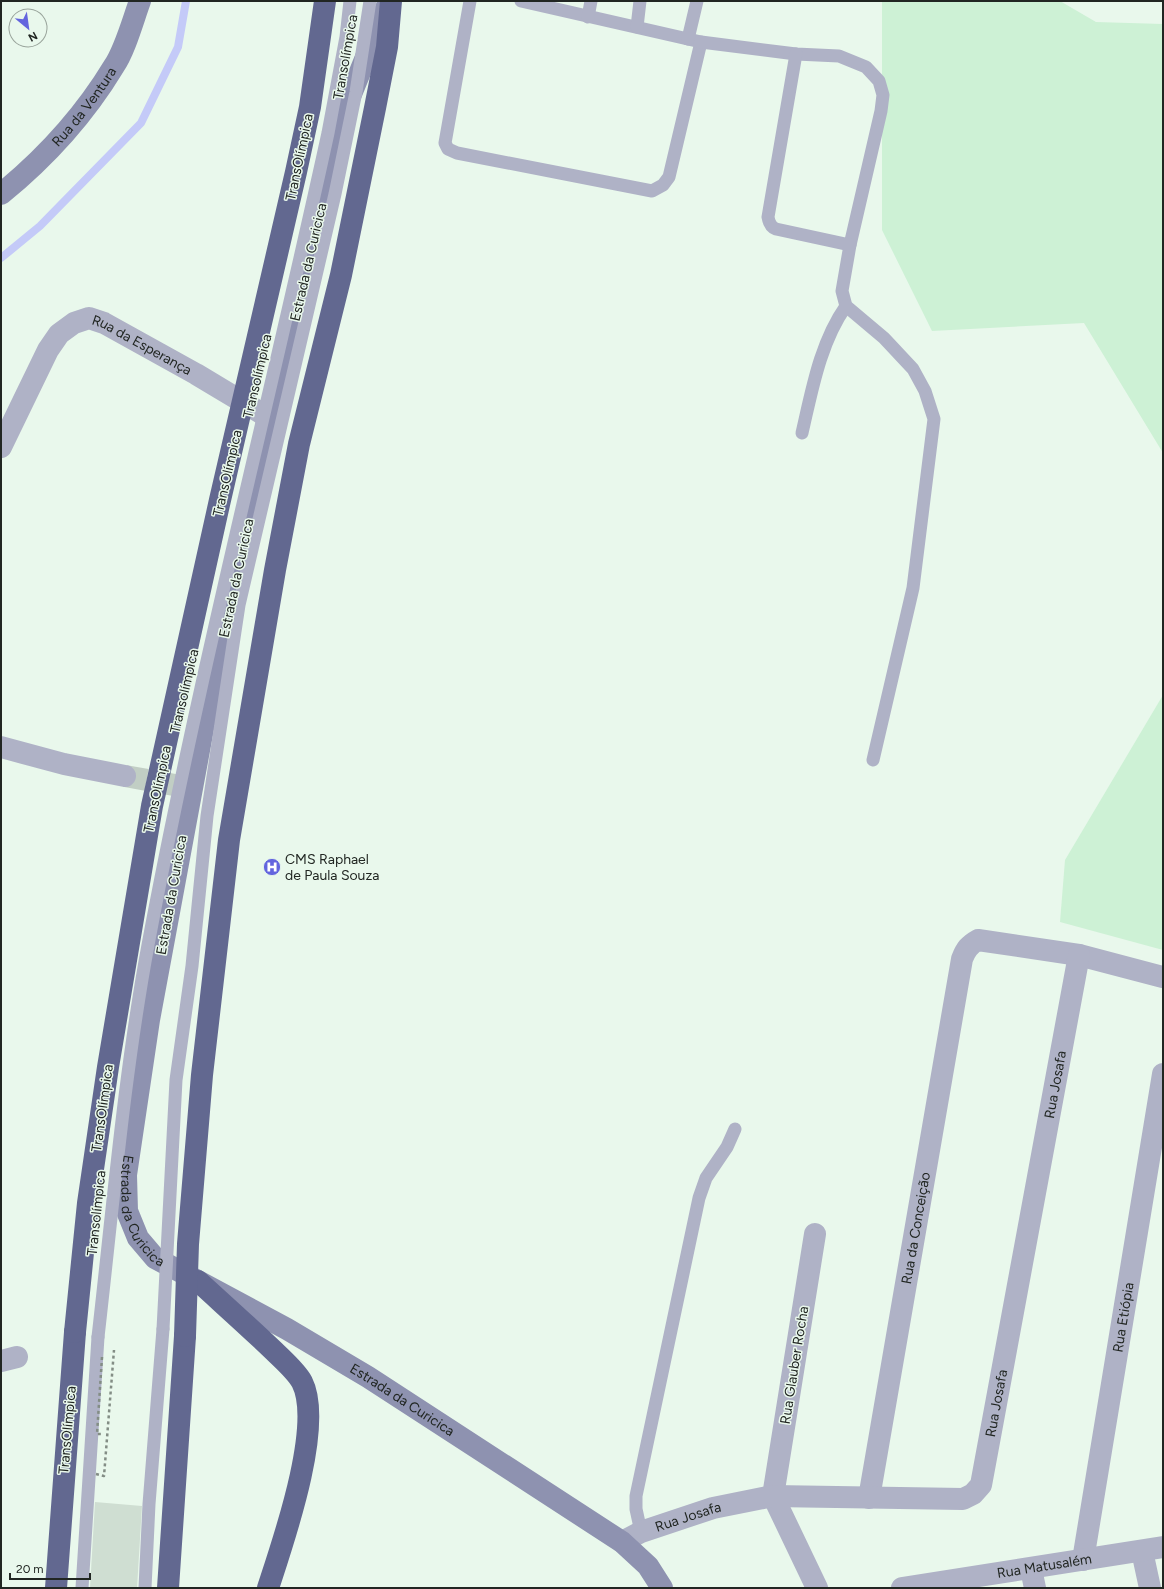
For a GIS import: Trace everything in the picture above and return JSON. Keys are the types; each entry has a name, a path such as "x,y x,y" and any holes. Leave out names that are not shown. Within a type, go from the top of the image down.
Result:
{"highway":[{"name":"TransOlímpica","path":"56,1588 75,1332 89,1195 108,1067 152,806 310,107 325,1"},
{"path":"168,1588 185,1336 188,1244 201,1083 229,840 255,674 274,570 299,444 341,275 372,123 387,47 390,1"},
{"path":"198,1282 284,1361 302,1381 308,1398 310,1414 306,1445 292,1510 268,1588"}],"street":[{"name":"Rua da Ventura","path":"1,194 21,178 77,118 107,77 115,65 140,1"},
{"name":"Estrada da Curicica","path":"390,1 342,116 271,419 191,788 149,1020 126,1175 127,1211 138,1238 155,1258 287,1329 368,1377 622,1542 648,1566 662,1588"},
{"name":"Rua da Esperança","path":"1,447 48,350 59,334 74,323 89,318 104,323 196,374 271,419"},
{"path":"1,747 64,764 125,776"},
{"name":"Rua da Conceição","path":"869,1498 962,959 971,944 978,940 1079,955"},
{"path":"1079,955 1163,977"},
{"name":"Rua Josafa","path":"622,1542 640,1532 713,1508 773,1496 963,1499 973,1494 981,1485 1079,955"},
{"name":"Rua Etiópia","path":"1083,1560 1163,1074"},
{"name":"Rua Glauber Rocha","path":"773,1496 814,1234"},
{"path":"773,1496 817,1588"},
{"path":"1150,1588 1153,1549"},
{"name":"Rua Matusalém","path":"915,1587 1033,1578 1083,1560 1153,1549"}],"lane":[{"name":"Transolímpica","path":"82,1588 98,1337 122,1119 147,949 183,765 328,133 344,52 350,1"},
{"name":"Transolímpica","path":"145,1588 149,1504 163,1329 176,1080 192,966 207,816 239,605 335,194 356,92 370,1"},
{"path":"470,1 445,143 448,149 457,153 652,191 663,185 669,177 701,42"},
{"path":"521,1 701,42 796,54 839,56 866,67 880,81 883,95 881,111 850,245 842,291 846,306 884,338 913,369 925,391 934,419 913,588 872,760"},
{"path":"588,16 590,1"},
{"path":"637,27 640,1"},
{"path":"688,39 697,1"},
{"path":"796,54 768,217 769,222 772,227 776,229 850,245"},
{"path":"802,433 820,361 830,334 846,306"},
{"path":"640,1532 636,1509 636,1496 699,1198 706,1178 727,1146 735,1129"}],"path":[{"path":"96,1474 104,1476 114,1350"},
{"path":"102,1356 97,1434 103,1434"}],"green space":[{"path":"882,1 1060,1 1096,22 1163,24 1163,453 1084,323 932,331 882,230"},
{"path":"1163,695 1163,950 1060,922 1065,860"}],"building":[{"path":"95,1502 142,1506 137,1588 90,1588"}],"waterway":[{"path":"1,258 40,226 141,123 178,47 186,1"}],"tunnel":[{"path":"125,776 191,788"}],"place":[{"name":"CMS Raphael de Paula Souza","path":"272,867"}]}
